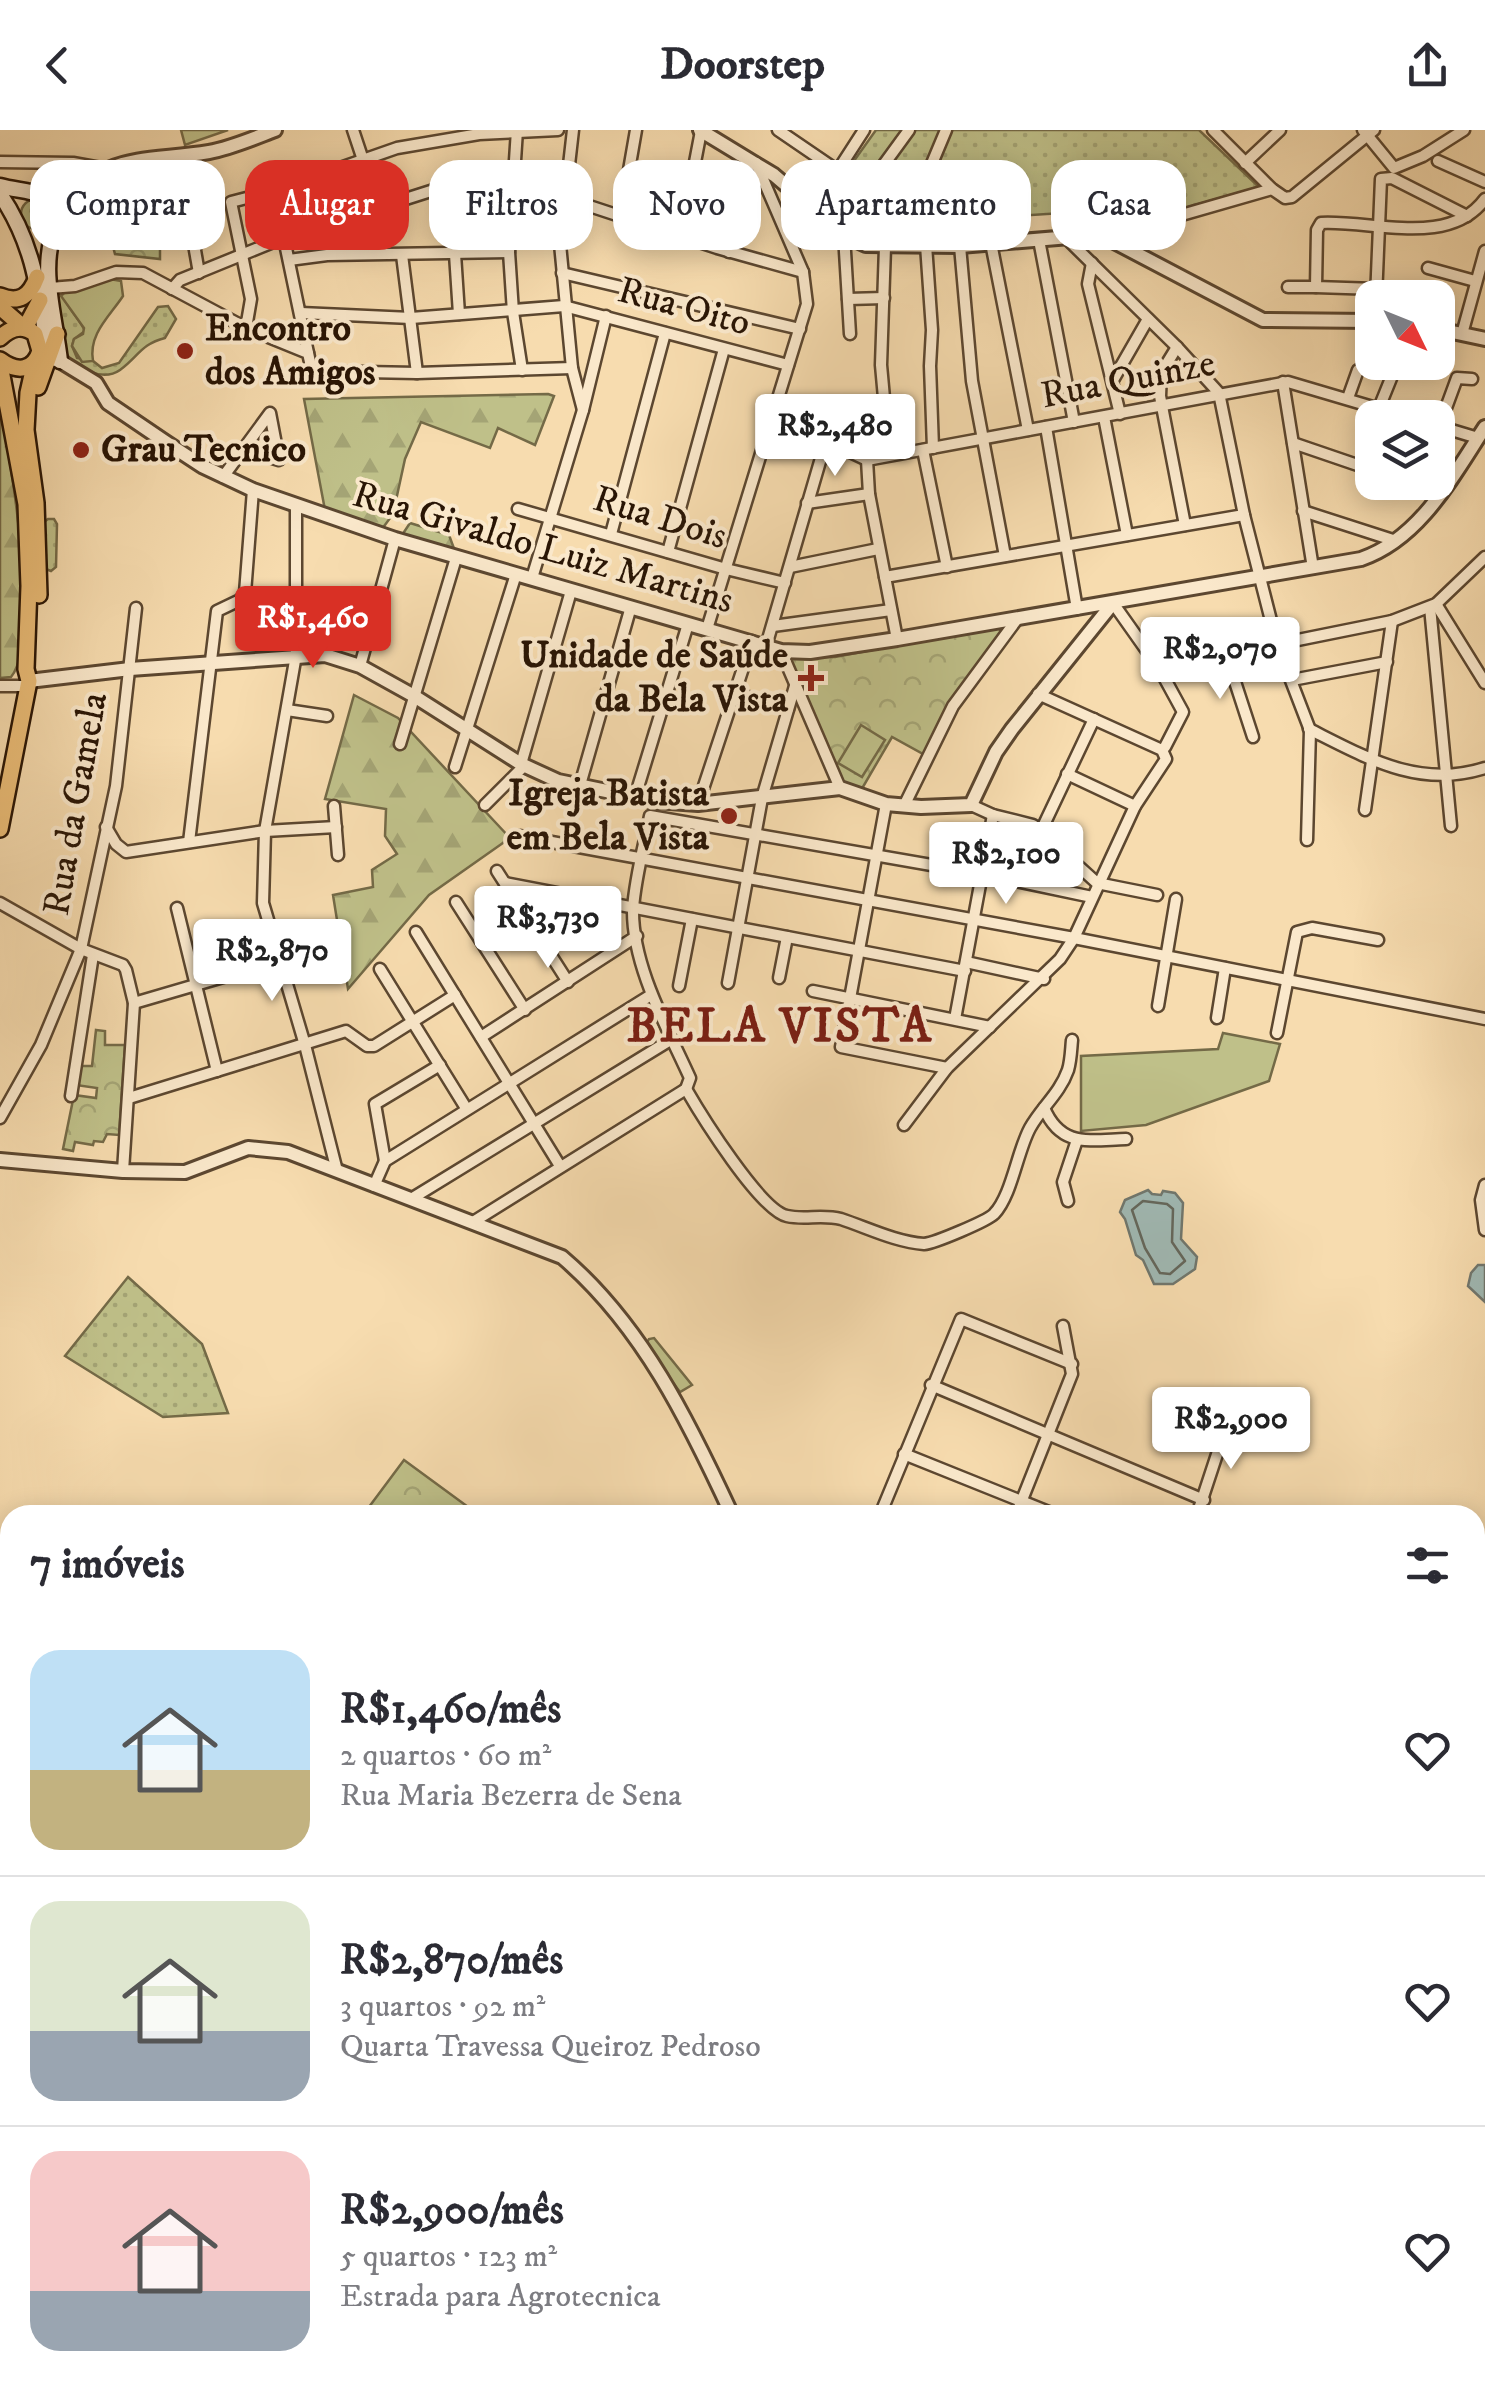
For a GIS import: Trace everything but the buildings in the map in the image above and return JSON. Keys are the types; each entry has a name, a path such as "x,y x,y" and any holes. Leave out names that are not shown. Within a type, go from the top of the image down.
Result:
{"main road":[{"path":"0,829 34,667 39,579 36,503 26,418 57,334 24,233 0,190 30,192"},
{"path":"10,209 19,190"},
{"path":"24,233 30,234"},
{"path":"24,328 41,284 48,250"},
{"path":"0,296 22,298 41,284"},
{"path":"41,284 46,360"},
{"path":"0,307 38,339 46,360"},
{"path":"0,338 11,329 24,328"},
{"path":"0,362 18,369 46,360"},
{"path":"0,362 26,504 28,681"}],"street":[{"path":"160,160 214,151 248,134 275,130"},
{"path":"353,130 365,159"},
{"path":"362,160 438,140 558,130"},
{"path":"569,160 573,130"},
{"path":"631,160 636,130"},
{"path":"694,160 700,130 752,160"},
{"path":"778,130 822,160"},
{"path":"845,160 864,130"},
{"path":"887,160 908,130"},
{"path":"933,160 946,130"},
{"path":"1213,130 1281,197 1292,197 1368,132 1394,168 1423,156 1464,130"},
{"path":"1245,162 1280,130"},
{"path":"514,160 517,131"},
{"path":"1438,161 1485,182"},
{"path":"0,162 30,162"},
{"path":"707,629 807,304 803,272 761,176"},
{"path":"1376,280 1380,179 1388,176 1466,216"},
{"path":"1186,214 1272,189"},
{"path":"245,199 232,202 251,304 246,328"},
{"path":"1316,287 1317,230 1321,223 1448,226 1485,199"},
{"path":"1031,240 1051,239"},
{"path":"1039,240 1074,422"},
{"path":"195,250 199,272"},
{"path":"173,290 180,280 255,250"},
{"path":"287,250 312,371 417,374 572,368"},
{"path":"455,250 459,314"},
{"path":"561,250 572,368 583,410"},
{"path":"723,250 803,272"},
{"path":"845,250 850,334"},
{"path":"885,250 881,365 885,409"},
{"path":"926,250 932,330 928,449 947,567"},
{"path":"960,250 972,381 1005,556"},
{"path":"992,250 1028,430"},
{"path":"1078,250 1219,393 1244,515 1277,644 1310,729 1306,840"},
{"path":"1131,250 1263,320 1355,321"},
{"path":"1462,334 1485,251"},
{"path":"289,260 326,255 509,252 522,370"},
{"path":"402,255 417,374"},
{"path":"1092,263 1088,284 1093,311 1120,414"},
{"path":"1428,268 1475,281"},
{"path":"41,284 68,288 116,272 148,274 246,328 308,353"},
{"path":"562,274 800,329"},
{"path":"1288,287 1355,291"},
{"path":"848,299 884,298"},
{"path":"301,313 411,318 564,306"},
{"name":"Rua Oito","path":"564,306 788,366"},
{"path":"532,578 583,410 606,316"},
{"path":"1112,380 1148,319"},
{"path":"611,534 665,333"},
{"path":"1455,333 1485,339"},
{"path":"1177,347 1162,373 1162,407 1184,526"},
{"path":"668,552 724,349"},
{"name":"Rua Givaldo Luiz Martins","path":"46,360 96,383 117,410 223,477 253,490 394,539 781,652 810,652 897,639 1362,559 1396,541 1436,500"},
{"path":"1348,398 1355,378"},
{"path":"1448,400 1457,378 1472,379"},
{"path":"1313,568 1283,382 1355,400"},
{"name":"Rua Quinze","path":"867,460 1283,382"},
{"path":"223,477 270,413 280,460 253,452"},
{"path":"1104,417 1127,535"},
{"path":"768,424 826,441 867,460 878,549 897,639"},
{"path":"1046,427 1078,609"},
{"path":"1455,431 1480,439"},
{"name":"Rua Givaldo Luiz Martins","path":"1455,475 1480,439"},
{"path":"766,646 826,441"},
{"path":"1293,443 1355,464"},
{"path":"188,842 217,611 245,594 253,490"},
{"path":"807,503 869,494"},
{"path":"296,505 296,655 265,832 263,903 337,1171"},
{"name":"Rua Dois","path":"518,508 785,583"},
{"path":"1303,511 1396,541"},
{"path":"884,577 1244,515"},
{"path":"360,666 394,539"},
{"path":"790,567 878,549"},
{"path":"400,744 456,558"},
{"path":"1158,668 1392,620 1433,606 1482,565"},
{"path":"455,767 516,574"},
{"path":"485,805 522,765 571,591"},
{"path":"971,805 996,752 1038,694 1113,604 1183,712 1165,747"},
{"path":"1433,606 1485,683"},
{"path":"1433,606 1452,826"},
{"name":"Rua da Gamela","path":"0,1118 40,1045 81,950 116,786 136,608"},
{"path":"580,785 630,610"},
{"path":"773,626 891,610"},
{"path":"904,806 953,706 1018,618"},
{"path":"1365,810 1392,620"},
{"path":"634,797 688,624"},
{"path":"698,804 752,641"},
{"path":"781,652 840,788"},
{"path":"1226,654 1253,737"},
{"path":"0,686 130,669 325,655 360,666 522,765 558,782 634,797 698,804 840,788 886,804 956,808 971,805 993,815 1026,821 1097,882 1157,895"},
{"path":"1292,680 1387,662"},
{"path":"728,983 750,880 762,798 795,686"},
{"path":"735,693 788,709"},
{"path":"904,1125 947,1068 1044,979 1074,938 1135,806 1164,763 1164,754 1038,694"},
{"path":"288,710 327,716"},
{"path":"1041,831 1094,718"},
{"path":"1310,729 1373,761 1415,775 1448,776 1485,768"},
{"path":"1066,774 1135,806"},
{"path":"886,804 841,1047 947,1068"},
{"path":"334,806 338,856"},
{"path":"956,1019 993,815"},
{"path":"472,1222 686,1089 690,1078 651,995 637,936 634,909 650,816 1092,897"},
{"path":"106,826 116,844 126,852 265,832 336,827"},
{"path":"519,836 1074,938 1485,1019"},
{"path":"497,871 568,982"},
{"path":"506,884 857,951 1044,979"},
{"path":"1158,1006 1176,898"},
{"path":"456,902 524,1010"},
{"path":"543,942 602,904"},
{"path":"2,906 81,950 123,965 134,1003 123,1172"},
{"path":"176,908 217,1071"},
{"path":"679,986 692,920"},
{"path":"1276,1033 1296,936 1303,928 1378,940"},
{"path":"416,932 560,1166"},
{"path":"481,1038 637,936"},
{"path":"779,978 786,937"},
{"path":"71,1096 93,955"},
{"path":"134,1003 281,960"},
{"path":"1217,1018 1225,968"},
{"path":"380,969 466,1108"},
{"path":"814,991 990,1027"},
{"path":"129,1098 346,1031 367,1046 374,1046 455,995"},
{"path":"374,1186 385,1161 651,995"},
{"path":"411,1199 672,1039"},
{"path":"686,1089 723,1147 774,1211 793,1217 838,1218 913,1244 936,1242 992,1216 1028,1132 1062,1084 1072,1040"},
{"path":"385,1161 375,1104 440,1065"},
{"path":"1044,1108 1050,1123 1077,1140 1126,1139"},
{"path":"1068,1201 1063,1182 1077,1140"},
{"path":"0,1160 123,1172 185,1172 248,1148 288,1152 562,1257 589,1283 665,1382 727,1505"},
{"path":"1485,1185 1481,1200 1485,1230"},
{"path":"884,1505 960,1319 1072,1364"},
{"path":"1020,1505 1072,1374 1063,1326"},
{"path":"931,1385 1204,1500"},
{"path":"1202,1505 1224,1433"},
{"path":"904,1454 1032,1505"}],"green space":[{"path":"181,130 228,130 185,145"},
{"path":"876,130 1199,130 1259,187 1186,208 1186,160 1051,160 1051,214 1031,215 1031,160 855,160"},
{"path":"30,200 30,228 22,220 25,203"},
{"path":"114,250 160,250 160,259 115,254"},
{"path":"110,279 121,281 123,296 97,334 93,361 82,362 72,346 84,328 61,296 66,291"},
{"path":"66,291 63,297 85,331 74,339 72,346 77,358 93,361 102,368 119,363 158,307 168,306 176,319 165,338 145,347 120,370 106,375 90,372 65,351 54,296"},
{"path":"554,396 535,445 498,428 490,448 421,422 405,459 393,514 382,529 325,510 304,399"},
{"path":"0,412 21,549 23,628 19,658 11,677 0,678"},
{"path":"48,519 57,524 56,567 51,571 43,568 44,522"},
{"path":"410,523 449,535 456,554 402,535"},
{"path":"996,627 1003,632 925,755 892,737 860,792 841,782 790,664 793,657 835,657"},
{"path":"354,695 398,718 510,838 429,895 348,989 333,895 373,887 372,870 397,854 385,836 386,809 325,799"},
{"path":"861,725 885,740 862,777 838,763"},
{"path":"96,1030 105,1031 105,1045 125,1045 119,1135 107,1134 103,1142 94,1141 93,1145 75,1142 73,1151 63,1149 74,1095 96,1098 97,1088 76,1085 80,1066 92,1066"},
{"path":"1223,1033 1280,1044 1269,1081 1146,1125 1081,1131 1081,1056 1218,1049"},
{"path":"128,1277 202,1344 228,1413 163,1417 65,1356"},
{"path":"654,1338 692,1385 680,1392 645,1346"},
{"path":"404,1460 465,1505 370,1505"}],"water":[{"path":"1148,1190 1161,1195 1163,1191 1175,1193 1183,1203 1181,1239 1197,1257 1195,1269 1173,1284 1154,1284 1143,1260 1136,1255 1120,1212 1125,1200"},
{"path":"1478,1265 1485,1265 1485,1302 1468,1286"}],"place":[{"name":"Encontro dos Amigos","path":"185,351"},
{"name":"Grau Tecnico","path":"81,450"},
{"name":"Unidade de Saúde da Bela Vista","path":"811,678"},
{"name":"Igreja Batista em Bela Vista","path":"729,816"}],"district":[{"name":"BELA VISTA","path":"780,1027"}]}
